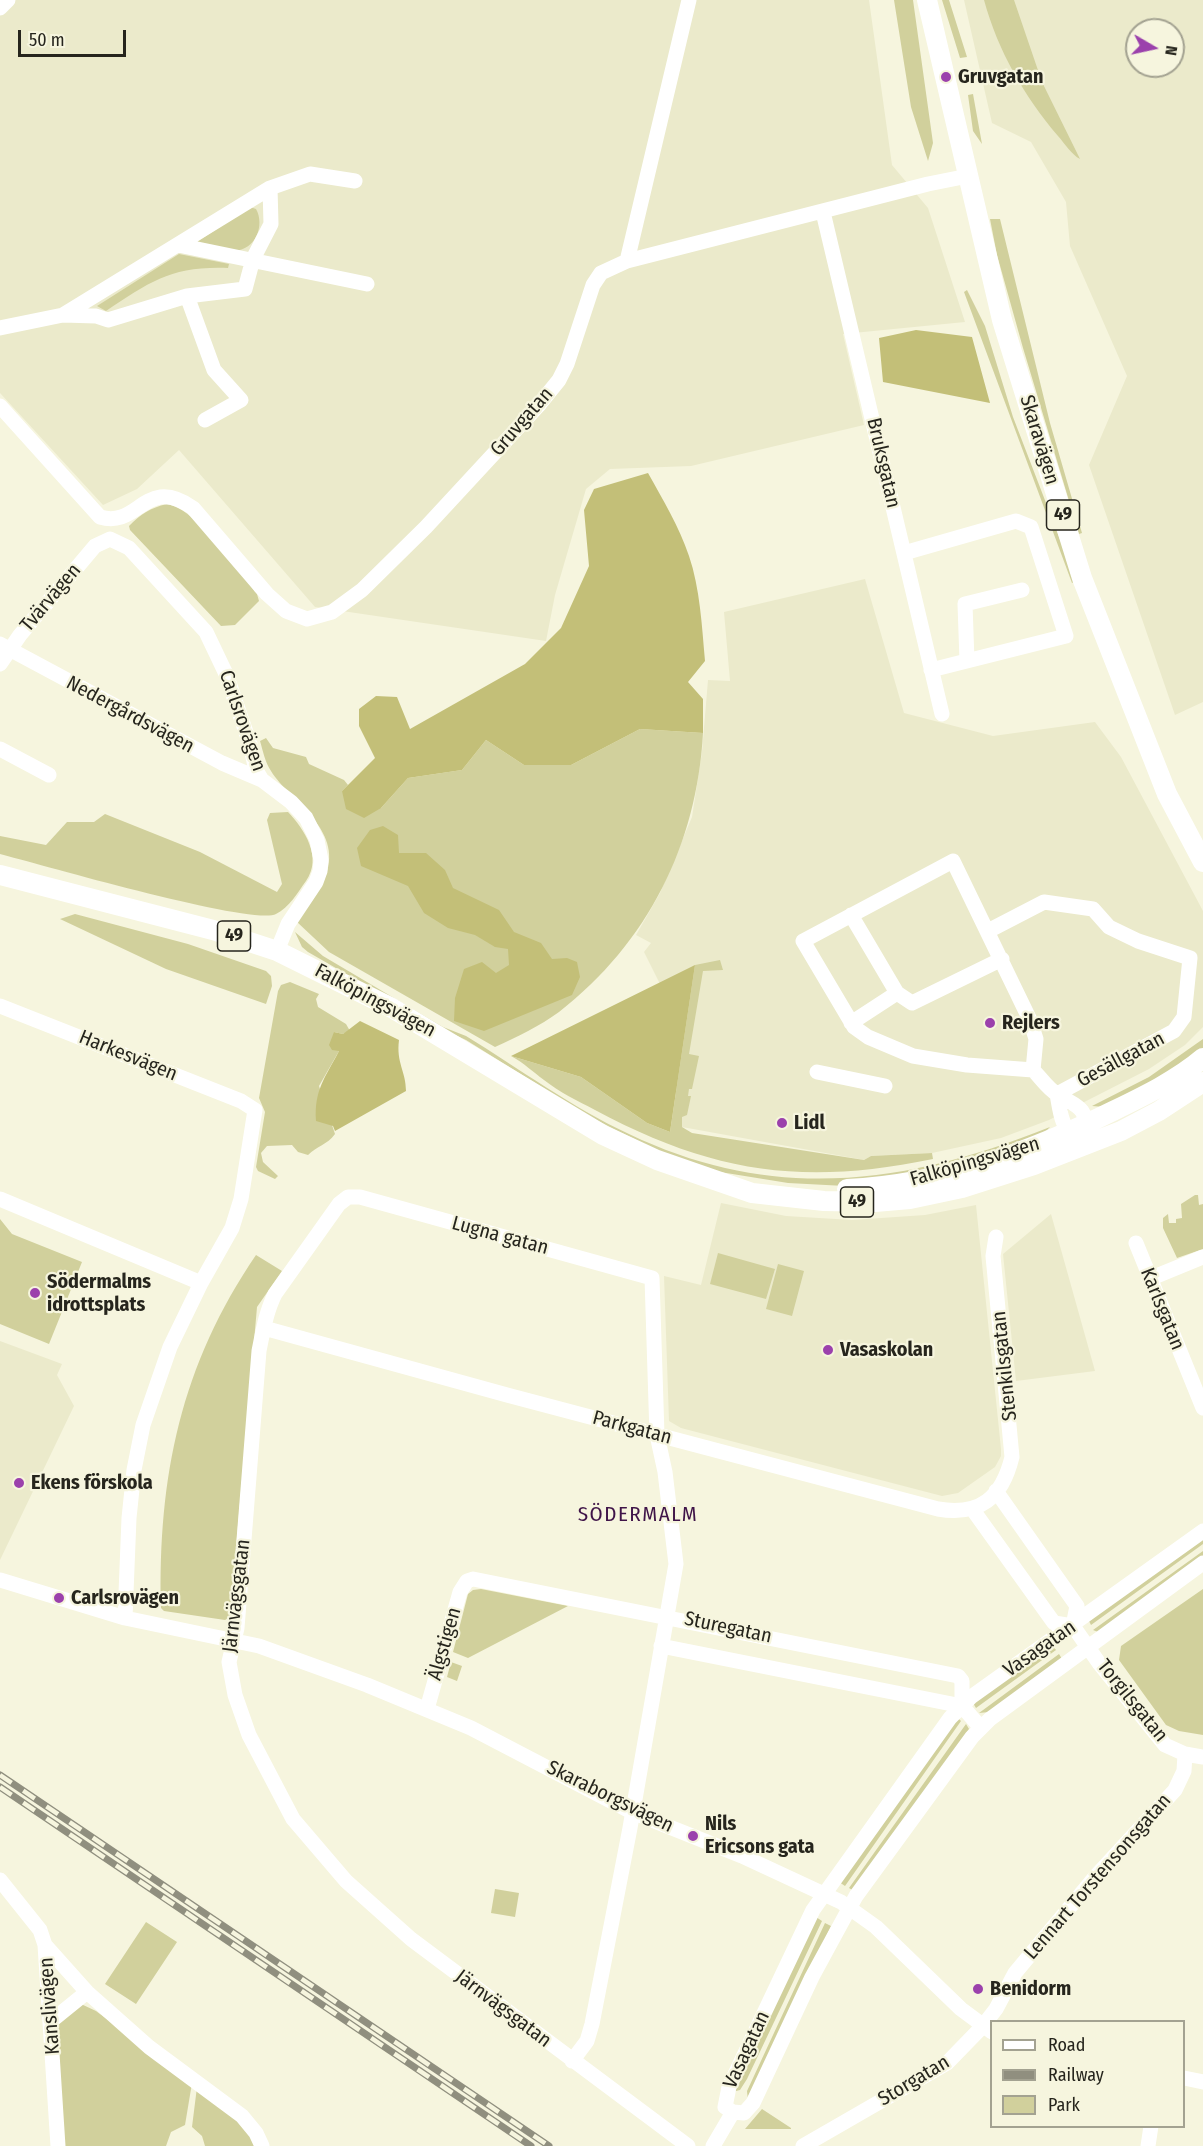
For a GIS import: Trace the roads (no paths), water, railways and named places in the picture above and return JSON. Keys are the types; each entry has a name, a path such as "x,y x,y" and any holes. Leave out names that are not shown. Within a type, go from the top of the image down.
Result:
{"main road":[{"name":"Skaravägen","path":"927,0 1002,320 1082,578 1167,794 1203,862"},
{"name":"Falköpingsvägen","path":"0,874 213,930 277,951 392,1008 603,1135 657,1160 752,1193 795,1199 875,1202 909,1199 962,1188 1034,1165 1085,1145 1159,1111 1203,1082"},
{"name":"Falköpingsvägen","path":"726,1183 825,1190 871,1188 939,1177 1021,1152 1068,1133 1148,1093 1203,1058"}],"street":[{"path":"0,8 8,0"},
{"path":"627,261 689,0"},
{"path":"63,315 270,188 310,174 355,181"},
{"name":"Gruvgatan","path":"0,406 100,517 109,520 118,518 162,495 178,498 193,508 267,594 286,611 307,619 332,612 362,590 426,527 538,406 559,380 567,364 593,285 601,273 627,261 928,184 968,176"},
{"path":"0,328 63,315 96,316 108,320 187,296 245,289 253,259 272,224 270,188"},
{"name":"Bruksgatan","path":"823,212 942,714"},
{"path":"178,245 367,284"},
{"path":"187,296 214,370 241,400 205,420"},
{"path":"904,553 1016,521 1031,527 1066,636 931,670"},
{"name":"Tvärvägen","path":"3,653 95,546 110,539"},
{"name":"Carlsrovägen","path":"110,539 129,548 206,632 226,674 250,744 256,770 262,780 291,802 306,818 317,840 321,860 316,882 288,924 277,951"},
{"path":"967,661 965,604 1022,590"},
{"name":"Nedergårdsvägen","path":"3,653 222,763 262,780"},
{"path":"0,749 49,775"},
{"path":"953,861 988,931 1030,1020 1036,1039 1033,1070 968,1065 914,1056 868,1037 851,1023 803,940 953,861"},
{"name":"Gesällgatan","path":"988,931 1044,902 1093,909 1109,927 1138,941 1190,958 1184,1017 1174,1031 1057,1094"},
{"path":"851,915 897,993 912,1003 1002,959"},
{"path":"851,1023 897,993"},
{"name":"Harkesvägen","path":"0,1006 241,1101 255,1110 242,1199 232,1228 201,1283"},
{"name":"Gesällgatan","path":"1033,1070 1057,1094 1075,1102 1087,1124"},
{"path":"817,1072 885,1086"},
{"name":"Gesällgatan","path":"1057,1094 1068,1133"},
{"path":"1068,1133 1085,1145 1087,1124"},
{"name":"Lugna gatan","path":"348,1197 360,1197 652,1278 657,1435"},
{"name":"Järnvägsgatan","path":"348,1197 339,1204 276,1294 269,1306 264,1328 259,1351 235,1641 229,1662 235,1695 254,1744 293,1819 346,1881 411,1939 688,2146"},
{"path":"0,1198 201,1283 170,1347 144,1425 134,1470 130,1508 125,1618"},
{"name":"Stenkilsgatan","path":"996,1237 993,1256 1012,1457 1005,1477 996,1491"},
{"name":"Karlsgatan","path":"1136,1243 1203,1408"},
{"path":"1149,1278 1203,1257"},
{"name":"Parkgatan","path":"264,1328 939,1509 957,1512 973,1510"},
{"path":"572,2061 587,2041 592,2024 632,1812 676,1551 657,1435"},
{"path":"973,1510 996,1491 1077,1606 1073,1626"},
{"name":"Torgilsgatan","path":"973,1510 1053,1623 1073,1626 1165,1745 1185,1754 1203,1757"},
{"name":"Vasagatan","path":"1203,1531 962,1706 950,1718 825,1893 786,1964 725,2096 725,2107 733,2112 744,2113 753,2103 782,2037 850,1908 981,1728 1203,1563"},
{"name":"Skaraborgsvägen","path":"0,1580 125,1618 235,1641 304,1661 471,1728 632,1812 825,1893 876,1927 987,2030"},
{"name":"Sturegatan","path":"467,1581 481,1580 958,1676 962,1681 962,1706 661,1646"},
{"name":"Älgstigen","path":"427,1709 460,1592 467,1581"},
{"path":"962,1706 981,1728"},
{"name":"Lennart Torstensonsgatan","path":"991,2020 1015,1973 1095,1877 1175,1790 1184,1771 1185,1754"},
{"name":"Kanslivägen","path":"0,1880 40,1930 45,1945 58,2146"},
{"path":"45,1945 87,1992 149,2047 242,2116 262,2146"},
{"path":"50,2022 87,1992"},
{"name":"Storgatan","path":"804,2146 947,2062 987,2030"},
{"path":"1185,2078 1203,2082"},
{"path":"713,2146 733,2112"},
{"path":"1148,2146 1151,2128"}],"railway":[{"path":"0,1775 549,2146"},
{"path":"0,1787 531,2146"}],"place":[{"name":"Gruvgatan","path":"946,77"},
{"name":"Rejlers","path":"990,1023"},
{"name":"Lidl","path":"782,1123"},
{"name":"Södermalms idrottsplats","path":"35,1293"},
{"name":"Vasaskolan","path":"828,1350"},
{"name":"Ekens förskola","path":"19,1483"},
{"name":"Carlsrovägen","path":"59,1598"},
{"name":"Nils Ericsons gata","path":"693,1836"},
{"name":"Benidorm","path":"978,1989"}],"district":[{"name":"SÖDERMALM","path":"638,1515"}]}
